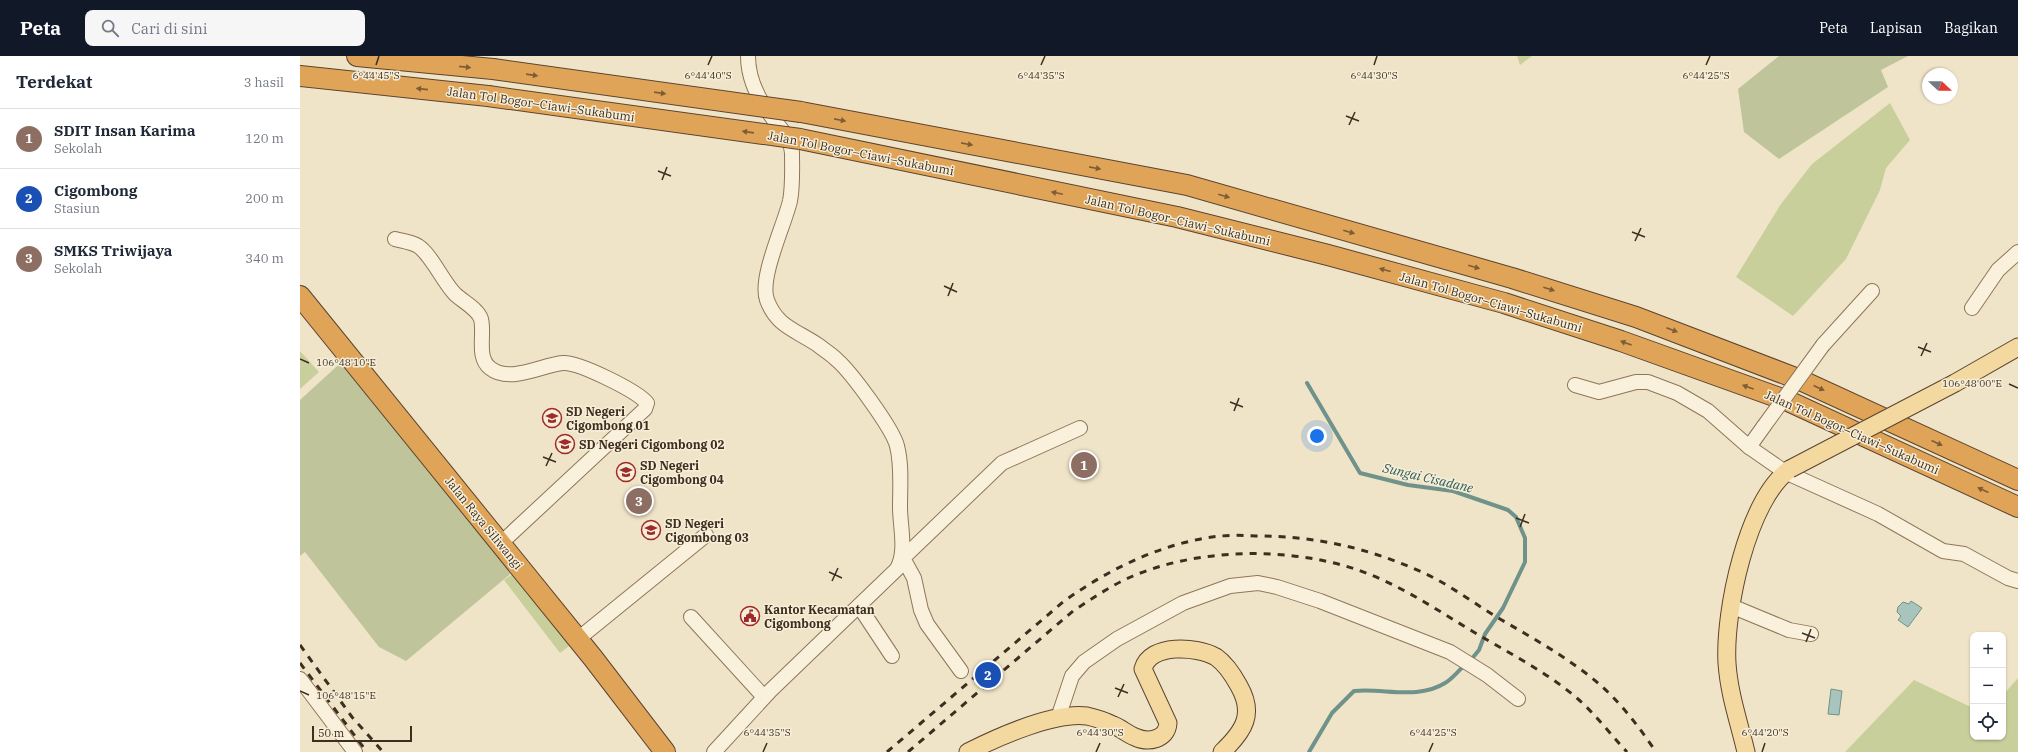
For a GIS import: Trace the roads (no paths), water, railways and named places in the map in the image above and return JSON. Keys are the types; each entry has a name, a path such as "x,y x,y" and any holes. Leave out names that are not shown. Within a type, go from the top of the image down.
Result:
{"highway":[{"name":"Jalan Tol Bogor–Ciawi–Sukabumi","path":"357,56 493,69 801,112 1187,185 1512,278 1636,317 1798,378 2018,480"},
{"name":"Jalan Tol Bogor–Ciawi–Sukabumi","path":"300,76 488,96 800,139 1177,218 1328,255 1504,303 1621,341 1788,401 2018,507"},
{"name":"Jalan Raya Siliwangi","path":"300,296 578,640 665,752"}],"main road":[{"path":"1746,752 1730,692 1727,662 1731,606 1738,568 1751,530 1765,500 1788,470 1955,383 2018,347"},
{"path":"968,752 1030,726 1058,718 1080,716 1089,717 1108,723 1140,739 1150,740 1161,737 1166,731 1168,723 1144,675 1144,664 1152,657 1168,650 1181,649 1199,651 1215,657 1225,665 1242,691 1247,705 1246,716 1241,730 1222,752"}],"street":[{"path":"748,56 749,70 754,89 764,106 788,137 792,148 790,198 765,280 766,295 771,309 778,320 811,341 841,364 857,384 895,440 899,454 903,558 914,578 927,624 962,671"},
{"path":"395,239 420,247 454,293 479,314 482,330 483,357 488,368 497,373 515,374 568,364 591,370 635,393 647,403 645,409 500,544"},
{"path":"1972,308 1998,270 2018,252"},
{"path":"1749,447 1823,345 1872,292"},
{"path":"1575,385 1599,392 1636,382 1648,382 1677,394 1708,411 1749,447 1788,470 1878,514 1943,551 1964,554 2008,578 2018,581"},
{"path":"714,752 764,697 897,569 903,558 1002,463 1080,428"},
{"path":"578,640 706,535"},
{"path":"1058,718 1072,676 1084,662 1117,639 1183,603 1230,586 1258,583 1277,587 1320,601 1450,652 1487,675 1518,699"},
{"path":"859,606 892,656"},
{"path":"1731,606 1789,630 1811,634"},
{"path":"691,617 764,697"},
{"path":"300,679 355,752"}],"water":[{"path":"1911,601 1922,608 1908,627 1898,620 1901,616 1897,612 1898,607 1903,602 1909,604"},
{"path":"1831,689 1842,691 1839,715 1828,714"}],"waterway":[{"name":"Sungai Cisadane","path":"1307,383 1360,473 1408,485 1453,491 1508,510 1516,517 1525,538 1525,562 1503,608 1485,634 1479,650 1470,661"},
{"name":"Sungai Cisadane","path":"1309,752 1332,713 1354,691 1424,691 1445,683 1465,665"}],"railway":[{"path":"887,752 1063,602 1097,579 1134,560 1172,546 1212,537 1239,535 1300,538 1342,545 1403,564 1434,578 1547,647 1592,678 1627,712 1656,752"},
{"path":"908,752 1073,611 1104,591 1124,580 1151,569 1209,556 1239,554 1269,554 1328,562 1355,569 1386,581 1526,663 1566,689 1585,705 1627,752"},
{"path":"300,645 352,717 383,752"},
{"path":"300,663 367,752"}],"place":[{"name":"SD Negeri Cigombong 01","path":"552,418"},
{"name":"SD Negeri Cigombong 02","path":"565,444"},
{"name":"SDIT Insan Karima","path":"1084,465"},
{"name":"SD Negeri Cigombong 04","path":"626,472"},
{"name":"SMKS Triwijaya","path":"639,501"},
{"name":"SD Negeri Cigombong 03","path":"651,530"},
{"name":"Kantor Kecamatan Cigombong","path":"750,616"},
{"name":"Cigombong","path":"988,675"}]}
